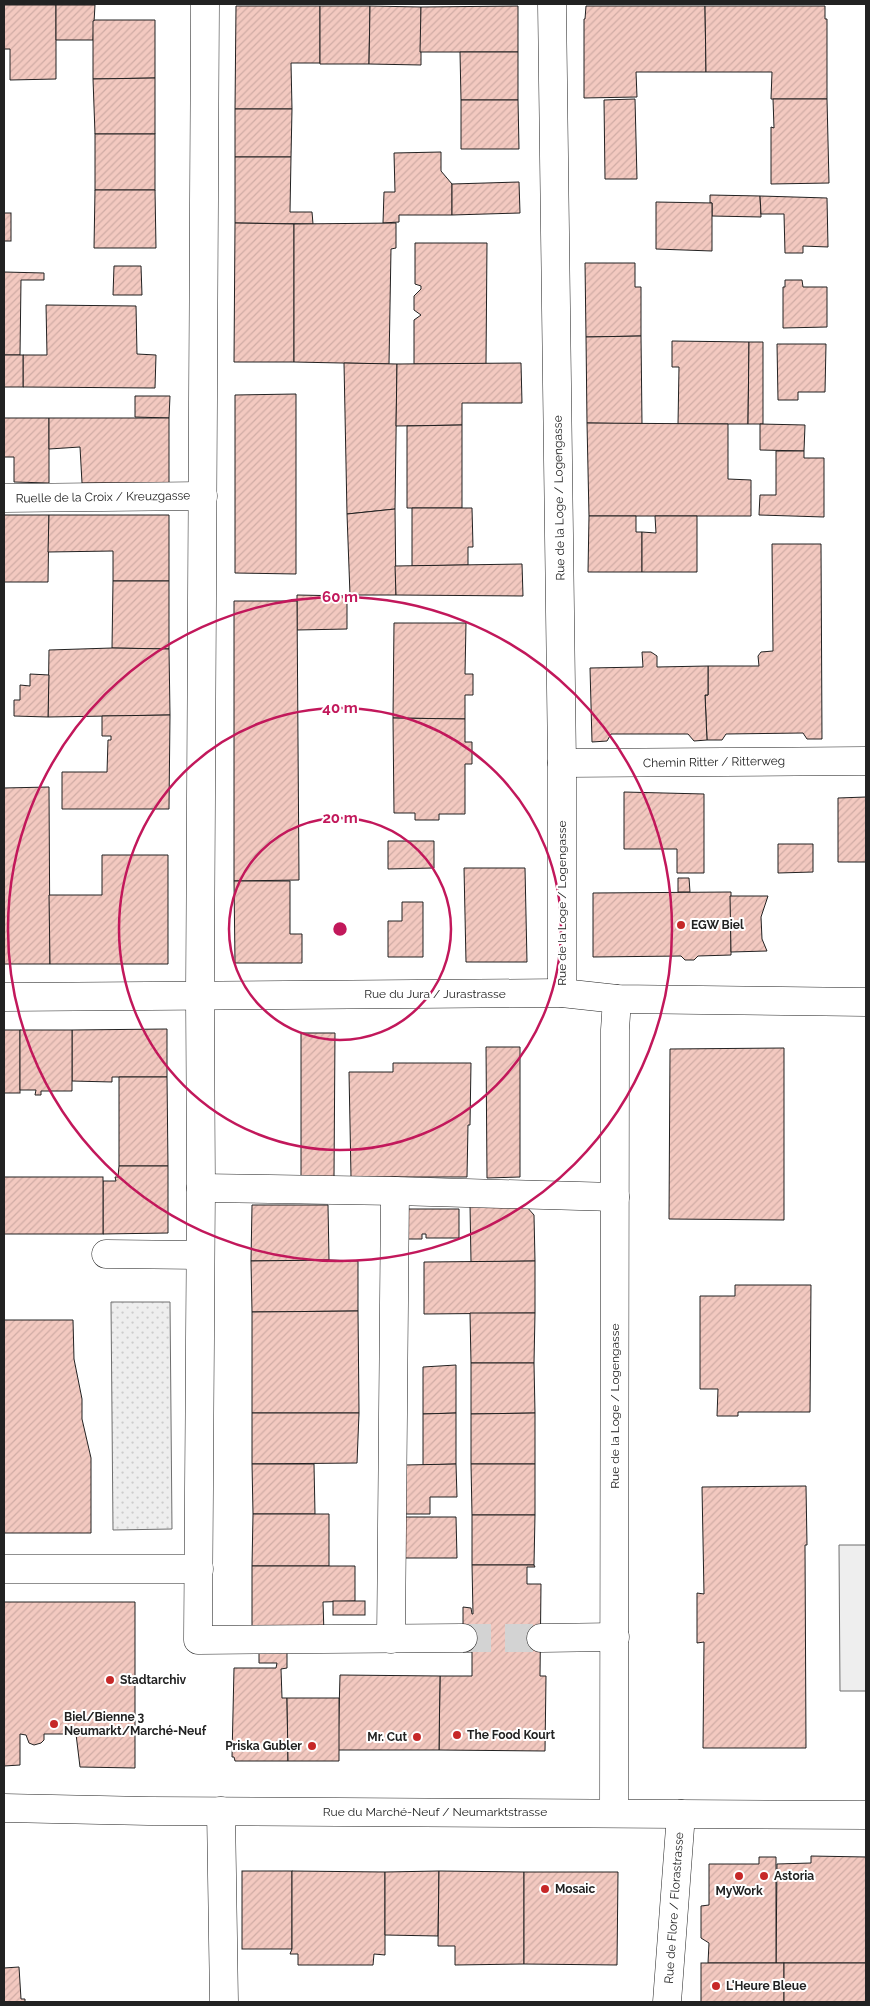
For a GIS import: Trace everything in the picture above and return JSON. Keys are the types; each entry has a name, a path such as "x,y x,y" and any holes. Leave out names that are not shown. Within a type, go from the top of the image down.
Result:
{"street":[{"path":"205,4 200,996 202,1188 198,1640 463,1638"},
{"name":"Rue de la Loge / Logengasse","path":"552,4 562,763 562,993"},
{"name":"Ruelle de la Croix / Kreuzgasse","path":"4,498 203,496"},
{"name":"Chemin Ritter / Ritterweg","path":"562,763 866,761"},
{"name":"Rue du Jura / Jurastrasse","path":"4,997 562,993 617,999 866,1002"},
{"name":"Rue de la Loge / Logengasse","path":"614,1813 617,999"},
{"path":"202,1188 615,1197"},
{"path":"391,1638 395,1191"},
{"path":"106,1254 200,1255"},
{"path":"4,1569 199,1569"},
{"path":"541,1638 615,1637"},
{"name":"Rue du Marché-Neuf / Neumarktstrasse","path":"4,1808 866,1815"},
{"path":"221,1811 224,2002"},
{"name":"Rue de Flore / Florastrasse","path":"667,2002 681,1814"}],"shaded area":[{"path":"111,1302 170,1302 172,1529 113,1530"},
{"path":"839,1545 866,1545 866,1691 840,1691"}],"building":[{"path":"4,5 56,5 56,79 10,80 10,49 4,49"},
{"path":"56,5 95,5 93,40 56,40"},
{"path":"236,6 320,6 320,63 291,63 292,109 235,109"},
{"path":"320,6 370,6 369,64 320,64"},
{"path":"370,6 421,7 421,65 369,64"},
{"path":"518,6 518,52 420,52 421,7"},
{"path":"586,6 705,6 706,72 636,72 637,97 584,98 584,19"},
{"path":"705,6 825,6 825,19 827,19 827,99 771,99 772,72 706,72"},
{"path":"155,20 155,78 93,79 93,21"},
{"path":"460,52 518,52 518,100 461,100"},
{"path":"155,78 155,134 95,134 93,79"},
{"path":"635,99 637,179 605,179 604,100"},
{"path":"773,99 827,99 829,183 771,184 771,127 774,128"},
{"path":"461,100 518,100 519,149 461,149"},
{"path":"235,109 292,109 291,157 235,157"},
{"path":"95,134 155,134 155,190 95,190"},
{"path":"441,152 441,171 452,184 452,215 399,215 399,222 383,223 384,192 395,192 394,153"},
{"path":"235,157 291,157 290,212 312,212 313,224 235,223"},
{"path":"519,182 520,213 452,215 452,184"},
{"path":"95,190 155,190 156,248 94,248"},
{"path":"710,195 760,196 761,217 712,216"},
{"path":"760,196 827,198 828,247 803,246 803,253 785,253 784,214 761,214"},
{"path":"656,202 712,203 712,251 656,249"},
{"path":"4,213 11,213 11,241 4,241"},
{"path":"235,223 294,224 294,362 234,362"},
{"path":"396,223 396,248 391,249 389,364 294,362 294,224"},
{"path":"415,243 487,243 486,364 414,364 414,320 421,315 414,310 414,296 421,289 421,286 415,284"},
{"path":"585,263 635,263 635,287 641,287 641,336 586,337"},
{"path":"114,266 141,266 142,295 113,295"},
{"path":"4,272 44,273 44,280 21,280 20,355 4,355"},
{"path":"785,280 802,280 803,287 827,287 827,327 783,328 783,287 785,287"},
{"path":"46,305 136,306 137,354 156,355 155,388 23,387 23,355 47,355"},
{"path":"641,336 642,424 587,423 586,337"},
{"path":"672,341 749,342 748,424 678,424 679,367 672,367"},
{"path":"749,342 763,342 763,424 748,424"},
{"path":"777,344 826,344 825,392 798,392 798,400 778,400"},
{"path":"4,355 23,355 23,387 4,387"},
{"path":"344,363 397,364 395,509 347,514"},
{"path":"521,363 522,403 462,403 462,425 396,426 397,364"},
{"path":"296,394 296,574 235,573 235,395"},
{"path":"135,396 170,396 169,418 135,417"},
{"path":"4,418 49,418 49,483 14,482 14,457 4,457"},
{"path":"49,418 169,418 169,483 82,483 80,447 49,449"},
{"path":"587,423 728,424 728,479 751,480 751,516 589,516"},
{"path":"760,424 805,425 804,451 760,450"},
{"path":"462,425 462,508 407,508 407,426"},
{"path":"776,451 804,451 804,458 824,458 824,517 759,515 760,495 776,495"},
{"path":"412,508 472,508 473,547 468,547 468,565 412,566"},
{"path":"395,509 396,595 350,595 347,514"},
{"path":"4,515 49,515 48,582 4,582"},
{"path":"49,515 169,515 169,581 113,581 113,551 48,552"},
{"path":"589,516 636,516 636,532 642,532 642,572 588,572"},
{"path":"655,516 697,516 697,572 642,572 642,532 656,533"},
{"path":"772,544 821,544 822,739 807,739 803,733 726,734 722,740 707,740 705,695 708,695 708,666 759,666 758,656 761,652 773,651"},
{"path":"522,564 523,596 396,595 395,566"},
{"path":"113,581 169,581 169,649 112,648"},
{"path":"297,595 347,596 347,629 297,630"},
{"path":"234,601 297,601 299,880 234,881"},
{"path":"394,623 466,623 465,674 473,674 473,695 465,695 465,719 393,718"},
{"path":"169,649 170,715 48,717 49,650"},
{"path":"642,652 651,652 657,656 657,667 708,666 708,695 705,695 707,740 694,741 688,734 611,734 607,741 592,742 590,668 643,667"},
{"path":"30,674 49,675 48,717 14,716 14,700 20,700 20,685 30,686"},
{"path":"170,715 169,809 62,809 62,772 107,772 108,740 111,740 111,736 102,736 102,716"},
{"path":"393,718 465,719 465,742 472,742 472,764 465,764 465,814 439,814 439,820 415,820 415,813 394,813"},
{"path":"49,787 50,964 4,964 4,788"},
{"path":"624,792 704,794 704,873 677,873 677,849 624,849"},
{"path":"866,797 866,862 838,862 838,798"},
{"path":"388,841 434,841 434,868 388,869"},
{"path":"778,844 813,844 813,872 778,873"},
{"path":"102,855 168,855 168,964 50,964 49,895 102,895"},
{"path":"464,868 525,868 527,962 466,962"},
{"path":"678,878 689,878 690,892 678,892"},
{"path":"234,881 290,881 290,934 302,934 302,963 235,963"},
{"path":"731,892 731,955 698,956 694,960 685,960 681,956 593,957 593,893"},
{"path":"730,896 768,896 761,917 762,939 767,951 731,952"},
{"path":"402,902 423,902 423,957 388,957 388,921 402,921"},
{"path":"167,1029 167,1077 112,1077 112,1082 72,1081 72,1030"},
{"path":"4,1030 20,1030 20,1093 4,1093"},
{"path":"20,1030 72,1030 72,1091 41,1091 41,1095 35,1095 36,1090 20,1090"},
{"path":"301,1033 335,1033 334,1177 301,1176"},
{"path":"486,1047 520,1047 520,1177 487,1178"},
{"path":"784,1048 784,1220 669,1219 670,1049"},
{"path":"393,1063 471,1063 467,1177 351,1177 349,1072 393,1072"},
{"path":"119,1077 167,1077 168,1166 119,1166"},
{"path":"119,1166 168,1166 168,1233 103,1234 103,1181 116,1181 115,1177 118,1177"},
{"path":"4,1177 103,1177 103,1234 4,1234"},
{"path":"252,1205 328,1205 329,1260 251,1261"},
{"path":"470,1205 526,1206 534,1215 535,1261 471,1262"},
{"path":"407,1209 459,1209 459,1238 426,1238 426,1234 422,1234 422,1239 407,1239"},
{"path":"251,1261 358,1261 358,1311 252,1312"},
{"path":"535,1261 535,1313 424,1314 424,1262"},
{"path":"735,1285 811,1285 810,1412 738,1412 738,1416 717,1416 718,1389 700,1389 700,1296 735,1296"},
{"path":"358,1311 359,1413 252,1413 252,1312"},
{"path":"470,1313 535,1313 534,1363 471,1363"},
{"path":"4,1320 73,1320 74,1359 82,1399 82,1419 91,1458 91,1533 4,1533"},
{"path":"471,1363 534,1363 535,1413 471,1414"},
{"path":"456,1365 456,1413 423,1414 423,1367"},
{"path":"252,1413 359,1413 357,1463 252,1464"},
{"path":"456,1413 456,1464 423,1465 423,1414"},
{"path":"535,1413 535,1464 471,1464 471,1414"},
{"path":"252,1464 314,1464 315,1514 253,1514"},
{"path":"456,1464 457,1497 430,1497 430,1514 404,1514 405,1465"},
{"path":"471,1464 535,1464 535,1515 472,1515"},
{"path":"806,1486 806,1748 703,1748 704,1642 697,1643 697,1593 704,1594 702,1487"},
{"path":"253,1514 329,1514 329,1566 252,1566"},
{"path":"472,1515 535,1515 534,1565 472,1565"},
{"path":"404,1517 456,1517 457,1558 404,1558"},
{"path":"472,1565 534,1565 535,1567 527,1567 527,1584 541,1584 540,1676 546,1676 545,1751 439,1750 440,1676 472,1676 472,1652 463,1652 463,1607 471,1608 473,1614"},
{"path":"252,1566 355,1566 355,1601 323,1602 324,1634 252,1635"},
{"path":"333,1601 365,1601 365,1615 333,1615"},
{"path":"4,1602 135,1602 135,1768 80,1767 76,1734 44,1734 44,1740 34,1745 29,1743 26,1735 20,1734 20,1765 4,1766"},
{"path":"259,1648 287,1648 287,1668 281,1669 282,1698 287,1698 288,1761 235,1761 234,1757 232,1757 234,1668 276,1668 277,1663 259,1663"},
{"path":"340,1675 440,1676 439,1750 338,1750"},
{"path":"287,1698 339,1698 339,1761 288,1761"},
{"path":"811,1856 866,1857 866,1963 776,1963 777,1864 811,1863"},
{"path":"759,1857 776,1857 776,1963 708,1963 709,1943 701,1938 701,1906 709,1905 709,1864 759,1864"},
{"path":"242,1871 292,1871 292,1949 242,1949"},
{"path":"292,1871 385,1872 385,1955 374,1954 373,1965 298,1965 298,1954 290,1954 292,1949"},
{"path":"439,1871 438,1936 385,1935 385,1872"},
{"path":"439,1871 524,1872 524,1964 455,1965 455,1946 438,1946"},
{"path":"524,1872 618,1872 617,1965 524,1964"},
{"path":"701,1963 784,1963 784,2002 701,2002"},
{"path":"784,1963 866,1963 866,2002 784,2002"},
{"path":"19,1967 21,1999 25,1999 25,2002 4,2002 4,1968"}],"tunnel":[{"path":"463,1638 541,1638"}],"place":[{"name":"EGW Biel","path":"681,925"},
{"name":"Stadtarchiv","path":"110,1680"},
{"name":"Biel/Bienne 3 Neumarkt/Marché-Neuf","path":"54,1724"},
{"name":"The Food Kourt","path":"457,1735"},
{"name":"Mr. Cut","path":"417,1737"},
{"name":"Priska Gubler","path":"312,1746"},
{"name":"MyWork","path":"739,1876"},
{"name":"Astoria","path":"764,1876"},
{"name":"Mosaic","path":"545,1889"},
{"name":"L'Heure Bleue","path":"716,1986"}]}
